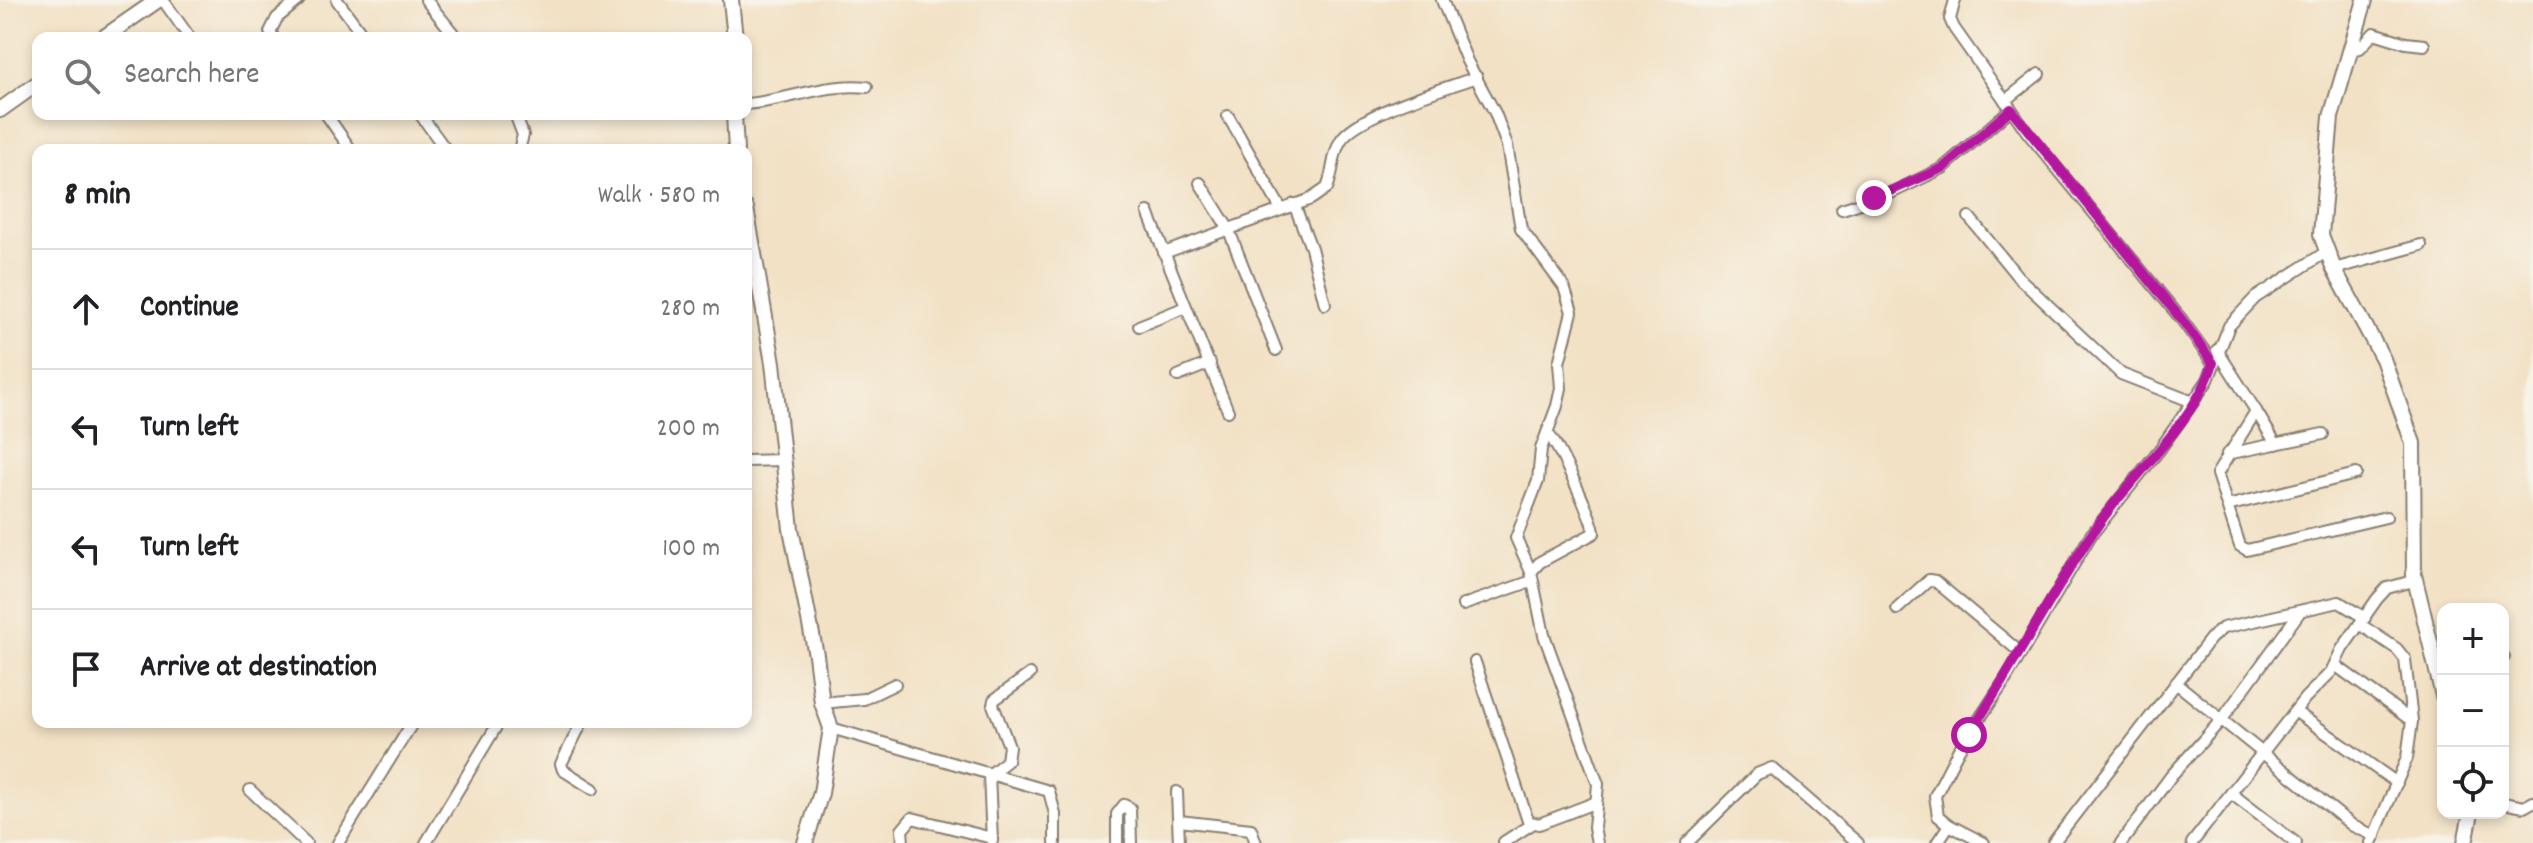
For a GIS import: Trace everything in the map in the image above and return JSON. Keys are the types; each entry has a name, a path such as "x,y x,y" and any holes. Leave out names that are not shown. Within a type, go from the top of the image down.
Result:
{"street":[{"path":"112,32 161,0 185,32"},
{"path":"270,32 272,24 299,0"},
{"path":"337,0 361,32"},
{"path":"426,0 452,32"},
{"path":"731,0 734,32"},
{"path":"1442,0 1507,145 1521,229 1570,300 1572,321 1559,363 1561,388 1541,449 1538,481 1516,538 1532,576 1544,635 1598,784 1594,803 1597,843"},
{"path":"1955,0 1950,19 1954,28 2008,105 2182,320 2213,363"},
{"path":"2365,0 2353,49 2338,89 2327,141 2321,235 2334,269 2383,359 2413,443 2414,575 2438,675"},
{"path":"2353,49 2360,48 2374,33 2424,45"},
{"path":"1842,209 1891,193 1943,168 2039,74"},
{"path":"1164,253 1311,199 1327,188 1336,149 1344,136 1402,103 1477,77"},
{"path":"752,104 776,102 836,85 867,87"},
{"path":"2,105 32,87"},
{"path":"1228,116 1281,209"},
{"path":"330,120 347,144"},
{"path":"424,120 442,144"},
{"path":"517,120 523,135 521,144"},
{"path":"734,120 736,144"},
{"path":"1200,183 1228,228 1276,350"},
{"path":"1294,204 1311,248 1325,304"},
{"path":"1148,212 1228,411"},
{"path":"1969,217 2018,277 2121,374 2193,402"},
{"path":"752,242 773,363 791,529 816,655 822,703 831,728 821,793 805,843"},
{"path":"2334,269 2421,245"},
{"path":"1984,843 1938,816 1935,804 1939,786 2091,535 2208,380 2217,350 2229,326 2241,311 2326,252"},
{"path":"1139,326 1186,307"},
{"path":"2217,350 2276,444"},
{"path":"1178,376 1210,363"},
{"path":"2256,411 2217,474 2238,543 2247,550 2386,517"},
{"path":"1463,605 1532,576 1540,562 1594,533 1594,523 1560,451 1547,433"},
{"path":"2227,454 2323,434"},
{"path":"752,461 784,460"},
{"path":"2227,506 2356,474"},
{"path":"2210,843 2196,839 2335,665 2342,649 2387,588 2410,582 2414,575"},
{"path":"1897,609 1929,580 1935,581 2021,653"},
{"path":"2053,843 2176,683 2211,638 2223,628 2339,602 2405,659 2412,721 2407,758 2373,839 2176,683"},
{"path":"2121,843 2171,776 2223,718 2300,611"},
{"path":"1475,662 1522,806 1532,824"},
{"path":"2335,665 2412,721"},
{"path":"989,775 1007,761 1009,746 993,705 994,700 1030,674"},
{"path":"822,703 864,699 895,684"},
{"path":"2296,712 2397,783"},
{"path":"338,843 409,728"},
{"path":"426,843 495,728"},
{"path":"579,728 561,764 563,770 593,789"},
{"path":"831,728 1049,791 1055,814 1055,843"},
{"path":"1687,843 1757,774 1772,768 1858,843"},
{"path":"903,843 902,830 912,818 992,840 989,775"},
{"path":"250,790 306,843"},
{"path":"1177,792 1179,843"},
{"path":"2232,794 2296,843"},
{"path":"2509,804 2524,807 2533,802"},
{"path":"1504,842 1532,824 1594,803"},
{"path":"1117,843 1117,814 1124,805 1130,808 1132,816 1131,843"},
{"path":"2465,843 2470,819"},
{"path":"1179,821 1251,829 1256,843"},
{"path":"1937,843 1949,825"}],"route":[{"path":"1874,198 1943,168 2011,109 2182,320 2213,363 2208,380 2160,449 2091,535 2006,679 1969,735"}]}
